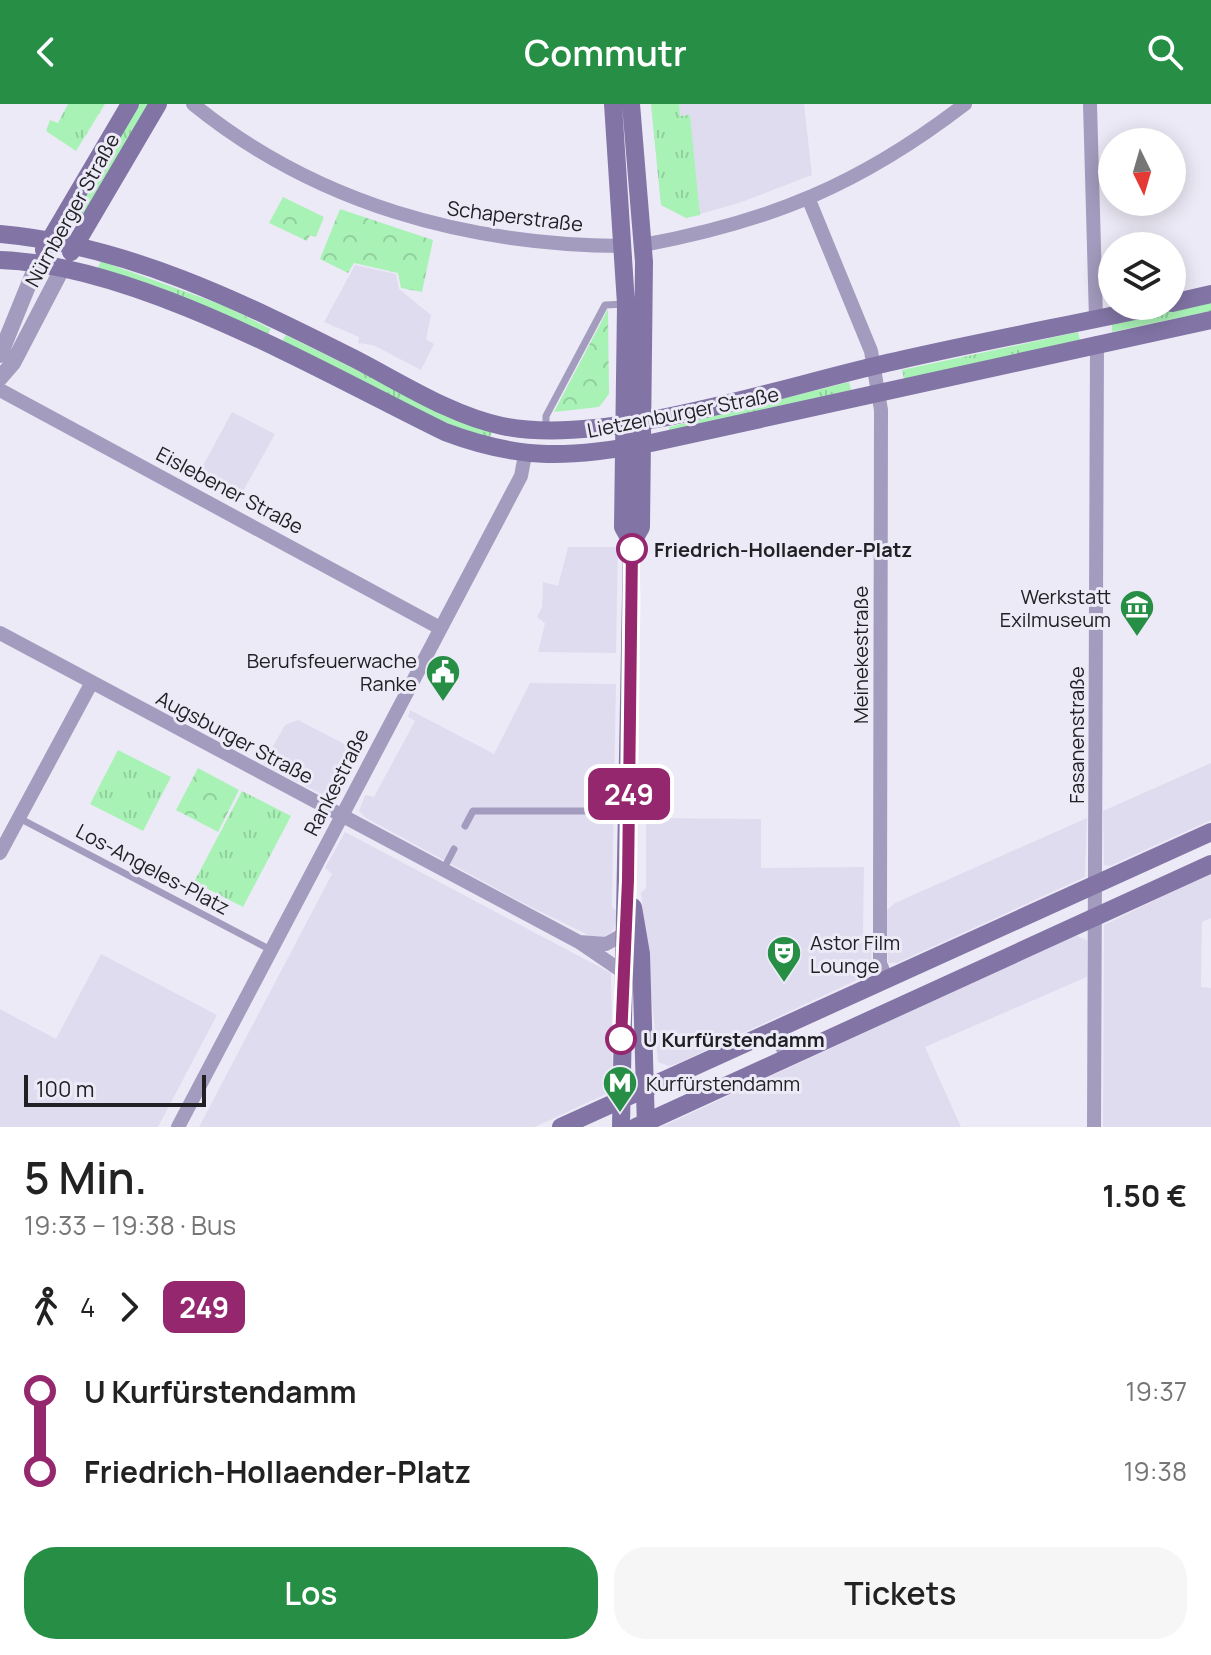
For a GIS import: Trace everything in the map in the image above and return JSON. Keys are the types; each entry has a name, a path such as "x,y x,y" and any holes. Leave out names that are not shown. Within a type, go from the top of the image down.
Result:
{"main road":[{"name":"Nürnberger Straße","path":"37,264 48,239 130,104"},
{"name":"Nürnberger Straße","path":"62,269 158,104"},
{"path":"613,104 634,421"},
{"path":"621,1127 632,543 641,527 634,421 643,245 631,104"},
{"name":"Lietzenburger Straße","path":"0,234 75,244 135,261 285,324 456,410 514,428 546,431 634,421 1096,319"},
{"name":"Lietzenburger Straße","path":"0,260 62,269 153,294 445,432 490,449 525,455 570,454 634,446 879,395 1097,343 1211,320"},
{"path":"1186,300 1211,294"},
{"path":"561,1127 1211,832"},
{"path":"643,1126 1211,864"},
{"path":"628,880 641,954 646,1089 643,1126"}],"street":[{"name":"Schaperstraße","path":"193,104 250,145 305,177 406,216 497,238 623,246"},
{"path":"643,245 698,236 809,200 886,161 965,104"},
{"path":"1090,104 1096,319"},
{"name":"Meinekestraße","path":"809,200 871,351 879,395 880,963 886,978"},
{"name":"Nürnberger Straße","path":"0,355 37,264"},
{"name":"Nürnberger Straße","path":"0,378 13,363 62,269"},
{"name":"Fasanenstraße","path":"1094,1127 1097,343"},
{"name":"Eislebener Straße","path":"0,390 440,628"},
{"name":"Rankestraße","path":"178,1127 521,476 525,455"},
{"name":"Augsburger Straße","path":"0,633 442,872 579,942 623,972"},
{"path":"0,853 92,682"},
{"path":"579,942 606,944 624,934"}],"lane":[{"path":"546,431 546,416 605,305 626,304"},
{"path":"272,348 285,324"},
{"path":"514,428 511,445 525,455"},
{"path":"465,826 473,811 629,811"},
{"name":"Los-Angeles-Platz","path":"19,818 271,950"},
{"path":"442,872 454,849"},
{"path":"771,1032 784,1059"}],"shaded area":[{"path":"651,104 804,104 812,175 739,203 686,218 661,205"},
{"path":"355,265 396,274 399,289 431,315 426,339 434,344 421,370 373,345 358,343 359,337 324,322"},
{"path":"232,412 275,434 241,495 199,473"},
{"path":"568,547 618,547 616,653 538,652 545,623 537,617 542,607 543,582 558,586"},
{"path":"530,683 616,684 612,907 617,911 613,931 602,938 590,936 519,901 366,818 359,811 365,795 374,797 415,721 408,717 410,710 494,754"},
{"path":"298,720 354,749 340,777 347,784 338,794 325,796 263,764 285,725"},
{"path":"1211,763 1211,820 1110,866 1104,865 1103,811"},
{"path":"646,818 761,819 761,868 864,867 863,932 871,939 872,973 679,1063 669,1066 658,1062 641,893 646,888"},
{"path":"1087,818 1085,877 897,963 888,963 886,911 895,903"},
{"path":"345,832 611,973 613,1084 608,1093 535,1127 199,1127 332,874 325,868"},
{"path":"1211,873 1211,918 1202,922 1201,987 1211,988 1211,1127 1103,1127 1104,925"},
{"path":"1075,935 1087,940 1087,977 925,1047 961,1127 661,1127"},
{"path":"101,954 217,1015 158,1127 0,1127 0,1009 56,1039"}],"green space":[{"path":"68,104 105,104 76,151 46,131 50,120 58,123"},
{"path":"139,104 149,104 82,217 73,215"},
{"path":"651,104 679,104 680,116 690,115 700,215 686,218 661,205"},
{"path":"283,197 324,217 316,237 310,235 307,241 269,223"},
{"path":"340,209 433,240 422,292 401,288 398,273 354,263 348,273 320,259"},
{"path":"101,261 225,306 271,329 267,335 158,287 97,269"},
{"path":"1211,302 1211,311 1186,316 1186,308"},
{"path":"608,309 609,394 599,407 554,412"},
{"path":"1130,320 1169,320 1112,332 1112,324"},
{"path":"1078,332 1080,340 904,379 902,370"},
{"path":"286,335 429,406 492,431 489,440 420,412 282,341"},
{"path":"849,382 851,390 669,431 669,427"},
{"path":"118,750 171,777 143,831 90,804"},
{"path":"198,768 239,790 218,832 176,810"},
{"path":"242,791 291,816 243,907 194,882"}],"bus line":[{"name":"249","path":"621,1039 628,880 632,549"}],"place":[{"name":"Friedrich-Hollaender-Platz","path":"632,549"},
{"name":"Werkstatt Exilmuseum","path":"1137,638"},
{"name":"Berufsfeuerwache Ranke","path":"443,703"},
{"name":"Astor Film Lounge","path":"784,984"},
{"name":"U Kurfürstendamm","path":"621,1039"},
{"name":"Kurfürstendamm","path":"620,1114"}]}
